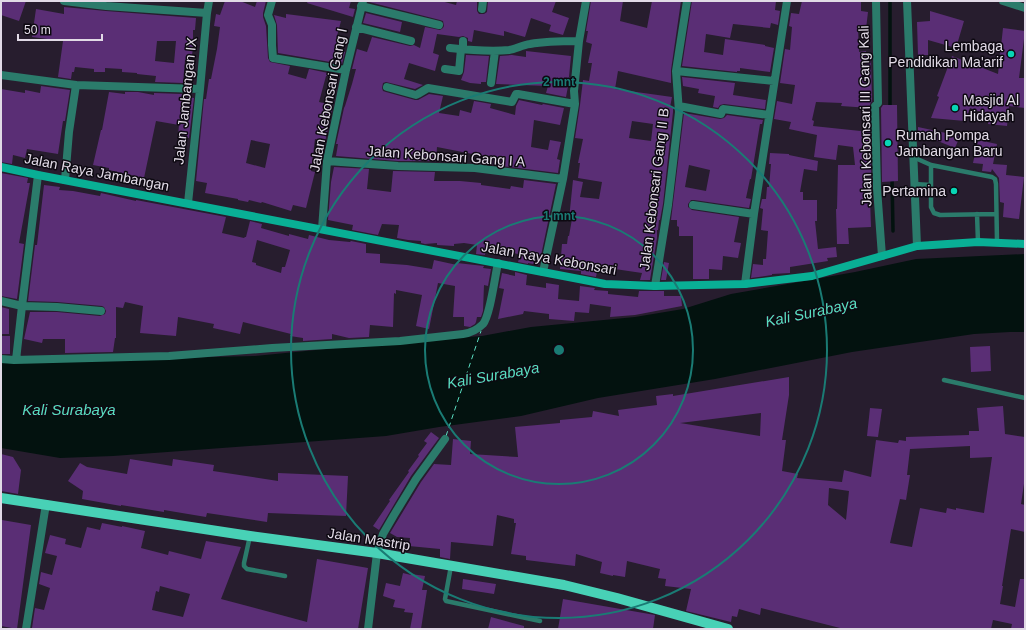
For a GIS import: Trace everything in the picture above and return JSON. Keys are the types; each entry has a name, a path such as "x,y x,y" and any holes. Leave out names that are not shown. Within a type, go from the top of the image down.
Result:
{"main road":[{"name":"Jalan Raya Jambangan","path":"1,167 188,203"},
{"name":"Jalan Raya Kebonsari","path":"188,203 605,284 655,286 745,284 812,276 917,246 978,242 1025,244"},
{"name":"Jalan Mastrip","path":"1,498 250,536 377,553 564,585 728,629"}],"street":[{"path":"64,1 207,13"},
{"name":"Jalan Jambangan IX","path":"188,203 209,1"},
{"path":"272,1 268,15 272,25 273,58 346,70"},
{"path":"543,272 563,179 575,104 574,91 579,41 586,1"},
{"name":"Jalan Kebonsari Gang II B","path":"655,286 668,205 679,112 676,71 686,1"},
{"path":"745,284 754,214 787,1"},
{"name":"Jalan Kebonsari III Gang Kali","path":"876,1 878,103 875,106 877,188 882,256"},
{"path":"907,1 917,246"},
{"path":"1003,1 1025,8"},
{"path":"362,4 438,25"},
{"name":"Jalan Kebonsari Gang I","path":"322,229 327,161 333,126 362,4"},
{"path":"356,27 411,40"},
{"path":"450,48 462,47 495,51 510,50 529,44 543,42 579,41"},
{"path":"446,69 459,71 462,47"},
{"path":"491,83 495,51"},
{"path":"676,71 774,81"},
{"path":"1,75 76,86 200,90"},
{"path":"64,180 76,86"},
{"path":"387,87 416,95 428,88 512,102 516,94 518,94 575,104"},
{"path":"678,106 721,114 723,109 769,115"},
{"name":"Jalan Kebonsari Gang I A","path":"327,161 398,166 475,168 563,179"},
{"path":"16,360 38,175"},
{"path":"693,205 754,214"},
{"path":"1,359 16,360 169,356 272,348 400,341 463,334 473,332 483,324 488,313 498,263"},
{"path":"1,301 22,306 57,307 101,311"},
{"path":"368,629 377,553 383,534 416,480 445,439"},
{"path":"26,629 46,504"}],"lane":[{"path":"913,157 931,165 992,177 995,180 997,242"},
{"path":"931,165 931,207 934,213 940,215 996,214"},
{"path":"914,184 931,185"},
{"path":"976,214 978,242"},
{"path":"944,380 1025,398"},
{"path":"250,536 244,566 247,569 285,576"},
{"path":"451,566 445,599 446,601 540,621"}],"water":[{"name":"Kali Surabaya","path":"1025,254 1025,332 974,334 852,352 715,379 598,398 521,416 386,436 113,456 60,458 1,448 1,362 255,356 397,342 482,336 531,327 635,317 683,309 731,294 855,272 916,259"}],"building":[{"path":"1,1 26,1 19,21 1,15"},
{"path":"225,1 240,1 255,7 257,1 266,1 263,17 266,26 268,58 270,62 290,66 288,74 306,79 309,69 328,73 319,102 333,105 325,142 315,139 311,171 315,172 306,208 293,205 291,211 262,202 249,200 248,202 205,193 207,183 196,181 204,99 206,99 209,79 211,79 220,27 214,26 216,14 220,15","holes":["251,140 270,144 265,168 246,163"]},
{"path":"308,1 351,1 349,8 355,9 353,17 307,3"},
{"path":"369,1 441,1 456,5 457,1 477,1 477,11 479,14 484,14 487,12 488,1 556,1 552,12 569,18 563,35 549,31 551,25 531,18 525,37 504,31 504,36 474,30 472,42 468,41 468,38 463,36 459,37 437,34 433,53 439,55 435,71 409,63 404,79 423,85 415,89 386,82 383,83 382,88 383,91 415,100 429,94 443,96 439,113 459,116 460,110 471,113 474,101 491,104 490,108 515,115 516,106 519,100 564,108 560,125 534,120 531,147 548,150 550,140 561,142 557,159 560,160 558,173 487,164 488,157 437,147 436,161 398,161 336,156 338,144 336,144 344,108 356,69 352,69 357,49 367,52 372,37 410,46 414,45 420,48 425,27 440,30 444,26 443,21 440,20"},
{"path":"591,1 623,1 620,21 647,28 652,1 681,1 671,70 671,83 618,71 615,89 672,97 670,107 673,108 673,112 663,204 657,230 650,280 640,280 642,273 608,268 608,273 597,272 596,277 581,274 581,271 560,269 562,244 567,244 572,219 569,219 573,180 583,182 580,197 599,199 602,182 578,178 580,163 578,163 583,139 575,138 583,80 589,81 592,63 588,63 592,44 586,42 588,31 586,31","holes":["632,121 653,124 651,141 629,138"]},
{"path":"692,1 776,1 775,10 780,11 778,25 771,23 770,28 733,24 730,38 706,34 704,52 723,55 725,39 765,45 774,48 770,72 740,68 740,71 737,72 682,66"},
{"path":"802,1 861,1 861,11 868,12 866,29 858,28 859,52 866,51 867,59 871,59 872,101 870,108 841,106 842,103 816,102 812,120 814,121 813,126 870,132 872,198 870,198 871,227 848,228 849,244 837,244 836,209 838,165 855,165 853,147 838,145 836,160 814,157 817,135 789,129 791,122 774,119 777,101 792,104 795,85 780,83 785,49 790,50 792,27 789,26 791,13 799,14"},
{"path":"64,7 196,18 195,30 193,30 193,49 191,60 185,60 183,83 155,82 156,76 122,72 122,69 105,68 105,72 94,72 94,69 75,67 74,72 72,72 71,79 58,77 63,41 32,37 36,9 64,14","holes":["157,41 176,41 174,63 155,61"]},
{"path":"930,11 964,21 956,48 928,40 928,55 918,55 917,22 930,21"},
{"path":"366,13 402,22 400,32 363,23"},
{"path":"286,14 341,21 337,36 340,37 337,50 345,52 342,64 278,53 277,25 274,15 286,18"},
{"path":"1003,28 1025,31 1019,78 1025,78 1025,108 1009,106 1007,126 988,124 989,115 970,108 965,121 931,118 939,97 937,96 952,56 998,74"},
{"path":"526,51 571,56 570,78 566,97 546,93 548,86 496,84 500,56 512,55 526,57"},
{"path":"466,55 489,56 486,82 481,82 481,84 461,80 464,72"},
{"path":"682,77 735,83 733,95 766,100 765,109 724,104 720,105 718,108 713,107 715,96 698,93 699,89 683,86"},
{"path":"41,86 70,90 58,154 27,149 25,158 13,155 12,164 1,162 1,89 25,93 25,90 40,93"},
{"path":"109,92 125,94 125,92 138,92 154,95 154,93 182,94 182,96 194,98 189,138 178,136 179,125 156,121 144,178 93,165 102,130"},
{"name":"Rumah Pompa Jambangan Baru","path":"883,105 897,105 898,181 882,182 881,108"},
{"path":"684,113 720,119 727,115 763,120 762,124 760,124 751,179 746,198 751,199 749,208 694,200 691,200 688,204 688,207 692,210 739,217 734,242 741,243 738,258 723,256 722,270 709,269 709,279 693,279 693,236 679,236 677,220 671,220","holes":["689,165 710,170 706,191 685,187"]},
{"path":"918,127 960,136 955,148 918,133"},
{"path":"978,140 997,144 993,164 1007,165 1006,175 1024,177 1019,219 1003,217 1004,203 1000,202 999,178 992,169 991,172 982,171 983,164 973,163"},
{"path":"770,153 789,154 818,161 817,171 804,169 800,192 803,192 803,200 817,200 817,221 815,221 818,249 836,247 837,257 827,258 828,261 790,267 790,273 772,274 751,278 753,264 763,265 763,259 766,259 768,231 761,230 763,209 760,208 762,199 766,199 767,187 769,187 771,164 769,164"},
{"path":"334,167 369,169 367,189 391,192 393,171 435,172 434,181 481,183 481,185 510,189 511,186 523,188 524,180 556,184 539,265 518,262 520,255 497,247 497,250 486,248 485,255 476,254 477,245 464,243 454,244 454,246 437,245 437,243 425,244 421,243 421,241 397,238 399,225 382,224 378,235 352,230 353,225 328,220 331,182"},
{"path":"1,173 28,178 27,183 30,183 19,243 24,244 17,299 1,296"},
{"path":"44,185 60,187 59,190 100,196 101,193 136,201 226,217 222,233 244,238 246,237 250,221 262,224 261,228 289,236 289,234 308,239 309,235 329,240 351,241 366,244 366,253 380,254 380,263 432,269 434,260 457,265 457,263 484,266 483,268 491,269 488,286 484,285 483,311 481,317 477,317 475,324 470,327 464,326 464,317 453,317 455,286 438,283 429,329 416,326 422,295 396,290 396,294 394,293 393,327 370,325 369,337 349,338 332,334 332,339 303,341 303,338 290,336 291,334 243,322 240,334 213,328 214,324 178,317 176,336 140,333 143,306 125,302 123,308 116,307 116,338 113,352 65,353 65,339 43,339 42,343 24,339 30,312 57,312 100,316 105,314 106,311 102,306 28,301 35,245 37,245","holes":["257,240 290,250 285,267 282,267 281,273 256,265 256,263 252,262"]},
{"path":"664,262 669,263 666,280 661,280"},
{"path":"515,272 527,275 526,285 546,288 546,283 559,285 558,299 579,301 580,286 595,288 594,290 608,291 608,294 638,297 639,291 664,291 664,296 681,296 682,306 635,315 610,317 611,307 590,304 589,313 575,312 574,321 549,319 549,314 524,311 523,314 498,319 504,289 499,288 502,273 515,276"},
{"path":"1,307 9,309 9,334 1,334"},
{"path":"1,336 10,336 10,354 1,354"},
{"path":"990,346 991,371 971,372 970,347"},
{"path":"789,377 789,395 782,440 786,440 782,471 798,474 797,478 842,482 844,470 871,477 876,440 898,443 899,440 906,441 906,437 969,435 969,431 979,431 977,408 1003,406 1005,434 1025,437 1025,477 1021,504 1025,505 1025,532 1011,529 1000,604 1015,607 1020,579 1025,579 1025,629 1011,629 1012,624 993,620 991,629 844,629 761,608 760,615 739,609 737,617 732,616 731,622 686,611 691,589 665,586 666,579 658,578 660,569 627,561 625,577 613,576 600,573 602,562 576,554 575,566 526,560 526,556 511,554 516,523 514,523 514,519 497,515 493,546 451,542 450,559 440,557 440,549 409,546 410,538 397,537 390,533 421,482 434,464 451,465 453,439 471,441 470,454 518,457 515,427 560,423 560,420 592,417 593,411 619,416 618,410 657,405 656,396 673,394 673,396","holes":["761,413 760,436 680,423","970,446 970,458 992,457 984,513 956,508 956,510 947,508 946,513 920,508 912,547 890,543 900,499 906,500 910,475 907,475 910,449","829,488 849,491 846,520 828,505"]},
{"path":"870,408 882,409 878,437 867,436"},
{"path":"431,432 439,438 411,476 379,530 373,526 419,456 418,455 427,443 424,441"},
{"path":"1,454 13,457 21,470 18,494 1,491"},
{"path":"130,459 172,466 173,459 214,465 213,471 278,481 278,473 348,476 346,516 268,513 267,522 207,513 206,517 164,510 164,512 82,499 83,491 68,481 80,463 87,467 127,474"},
{"path":"2,520 31,525 17,629 1,626"},
{"path":"102,523 145,531 141,548 168,555 169,551 201,559 206,541 241,547 221,599 307,622 317,559 368,568 358,629 32,628 35,608 44,610 50,588 39,584 41,572 52,575 57,556 45,553 50,535 66,539 65,544 81,548 87,527 100,530","holes":["160,586 190,594 183,617 152,610 156,591 159,592"]},
{"path":"403,573 425,576 422,590 427,590 421,629 410,629 413,613 404,612 405,609 393,607 395,600 383,596 386,583 400,586"},
{"path":"463,579 496,584 494,594 462,589"},
{"path":"563,599 655,615 653,629 558,629"},
{"path":"491,617 524,626 524,629 488,629"}],"waterway":[{"path":"890,1 890,108"},
{"path":"892,177 893,231"}],"ferry route":[{"path":"446,436 481,331"}],"place":[{"name":"Lembaga Pendidikan Ma'arif","path":"1011,54"},
{"name":"Masjid Al Hidayah","path":"955,108"},
{"name":"Rumah Pompa Jambangan Baru","path":"888,143"},
{"name":"Pertamina","path":"954,191"}]}
